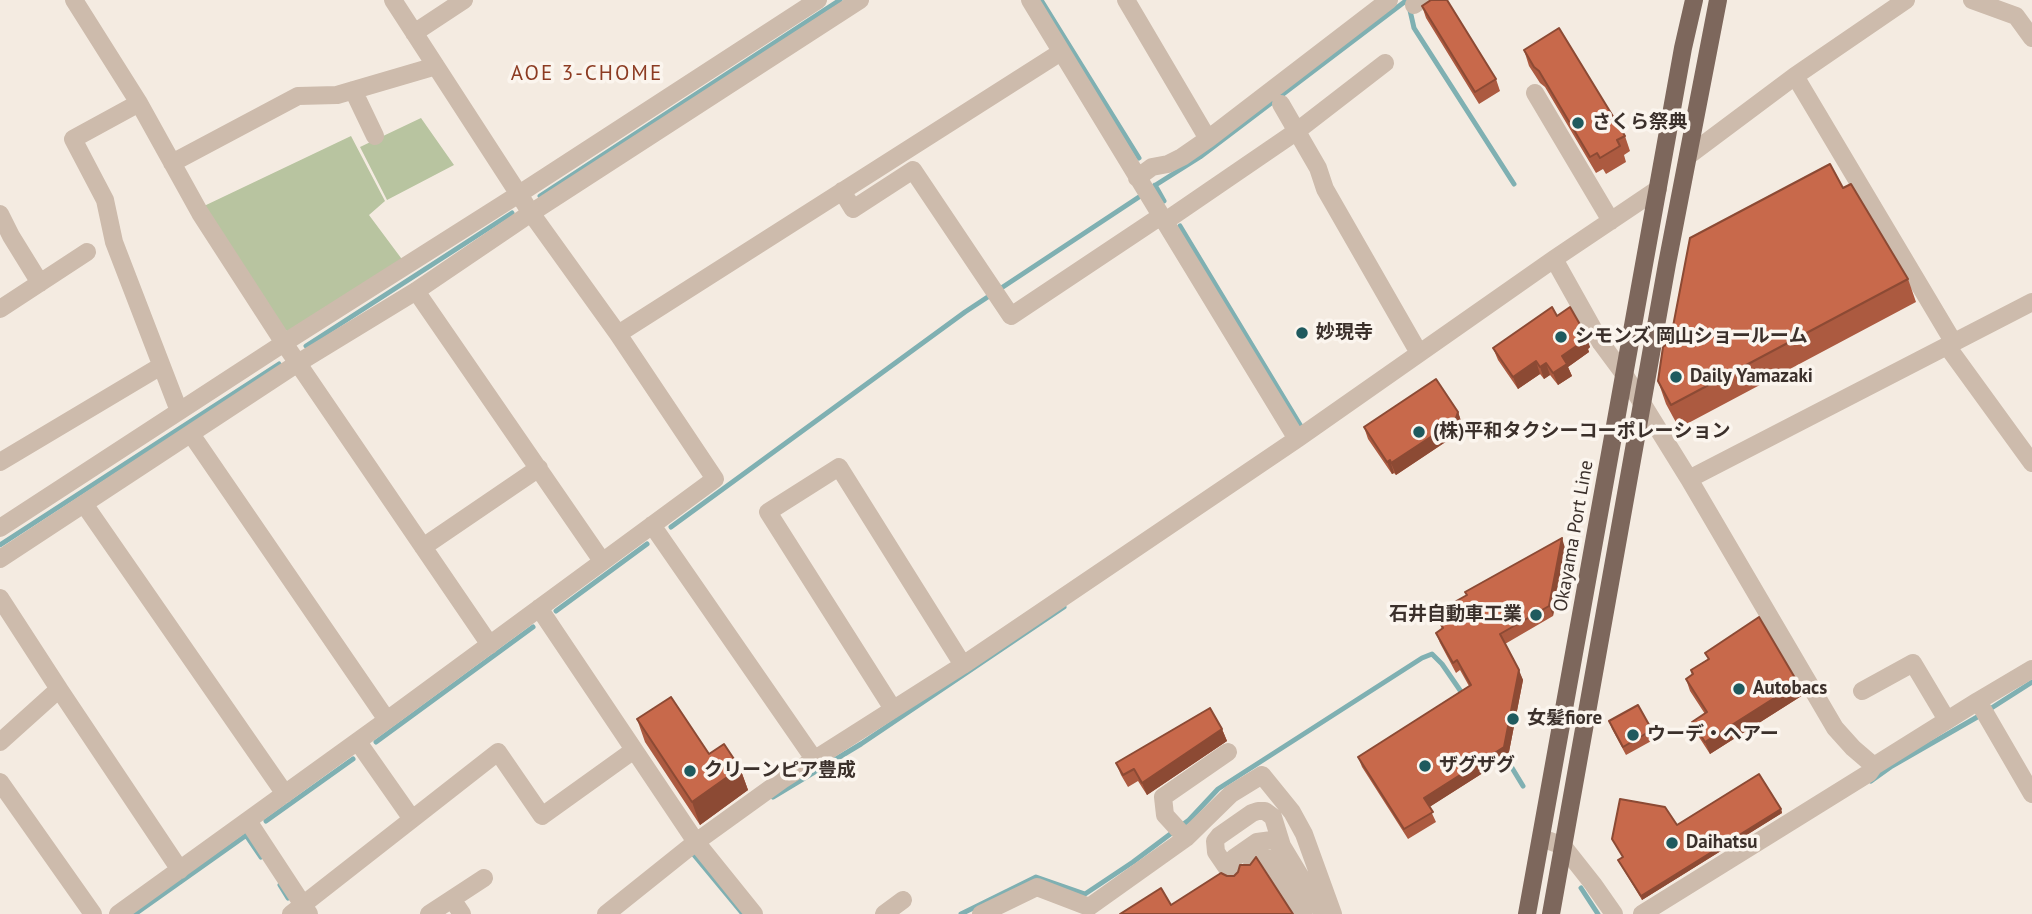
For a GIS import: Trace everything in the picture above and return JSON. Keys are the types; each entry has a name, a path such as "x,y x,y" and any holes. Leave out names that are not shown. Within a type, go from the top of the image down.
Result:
{"main road":[{"name":"Okayama Port Line","path":"1527,914 1683,48 1694,0"},
{"path":"1551,914 1718,0"}],"street":[{"path":"74,0 139,103 200,213 284,343 490,645"},
{"path":"118,914 358,742 715,479 618,334 531,213 393,0"},
{"path":"414,33 464,0"},
{"path":"0,528 818,0"},
{"path":"0,559 860,0"},
{"path":"1030,0 1297,439"},
{"path":"1126,0 1208,139"},
{"path":"1138,178 1152,167 1168,164 1182,157 1208,139 1389,0"},
{"path":"1688,156 1795,76 1906,0"},
{"path":"1972,0 2016,16 2032,38"},
{"path":"618,334 1061,52"},
{"path":"842,191 853,209 913,170 1011,316 1297,131 1385,63"},
{"path":"172,163 298,96 337,95 436,65"},
{"path":"1795,76 1950,345 2032,463"},
{"path":"353,90 375,136"},
{"path":"1535,93 1611,221"},
{"path":"139,103 73,139 105,200 114,242 179,411"},
{"path":"1281,104 1318,168 1325,189 1419,353"},
{"path":"606,914 699,847 782,780 962,665 1297,439 1658,189"},
{"path":"0,214 40,283"},
{"path":"0,309 87,252"},
{"path":"1554,259 1601,343 1624,374 1689,479 1835,728 1874,766"},
{"path":"416,290 602,562"},
{"path":"1689,479 2032,302"},
{"path":"0,461 162,366"},
{"path":"191,434 387,720"},
{"path":"893,709 768,512 839,467 962,665"},
{"path":"423,547 539,468"},
{"path":"84,504 285,794"},
{"path":"652,525 814,759"},
{"path":"0,598 180,870"},
{"path":"538,608 699,847 754,914"},
{"path":"1862,691 1913,663 1947,720"},
{"path":"1642,914 1869,773 1874,766 1947,720 1983,709 2032,669"},
{"path":"0,742 59,689"},
{"path":"1983,709 2032,794"},
{"path":"358,742 412,819"},
{"path":"248,821 301,911 498,752 542,816 634,750"},
{"path":"1181,832 1165,815 1163,797 1228,752"},
{"path":"983,914 1037,887 1089,907 1181,832 1231,794 1262,775 1292,812 1304,834 1334,914"},
{"path":"0,782 93,914"},
{"path":"1282,846 1267,839 1257,842 1234,858 1229,872 1214,848 1217,838 1252,813 1269,813 1275,820 1282,846 1323,914"},
{"path":"1542,838 1563,846 1614,914"},
{"path":"1251,871 1252,865 1268,858 1303,914"},
{"path":"429,914 457,907 484,878"},
{"path":"884,914 904,900"}],"green space":[{"path":"421,118 454,165 387,200 360,147"},
{"path":"351,136 385,201 369,215 404,262 293,332 283,330 204,206"}],"building":[{"path":"1431,0 1447,0 1496,79 1475,92 1422,6"},
{"path":"1559,28 1625,136 1617,140 1620,146 1600,158 1597,153 1590,157 1524,50"},
{"path":"1830,164 1843,188 1851,184 1908,279 1671,405 1658,381 1663,347 1670,342 1690,238"},
{"path":"1552,307 1557,316 1570,307 1586,335 1583,337 1585,340 1562,356 1567,364 1553,373 1546,363 1540,367 1536,361 1513,377 1493,348"},
{"path":"1436,379 1458,412 1455,421 1391,463 1390,460 1387,462 1364,427"},
{"path":"1562,538 1549,606 1500,634 1519,670 1504,747 1424,798 1433,812 1404,829 1358,757 1471,685 1457,660 1453,663 1436,633 1443,628 1435,613 1467,595 1465,592"},
{"path":"1759,617 1798,683 1705,742 1692,722 1707,712 1686,679 1693,674 1691,670 1709,659 1705,653"},
{"path":"671,697 709,754 724,744 740,768 692,802 637,719"},
{"path":"1638,705 1652,730 1623,747 1609,721"},
{"path":"1210,708 1222,729 1142,783 1134,769 1123,775 1116,763"},
{"path":"1759,774 1781,809 1641,896 1618,860 1623,857 1612,839 1620,799 1665,807 1677,825"},
{"path":"1256,857 1293,914 1120,914 1161,888 1171,905 1221,873 1234,876 1240,865 1250,865"}],"waterway":[{"path":"540,196 840,0"},
{"path":"1041,0 1139,158"},
{"path":"1154,186 1200,157 1407,0"},
{"path":"1409,6 1414,28 1514,184"},
{"path":"1155,185 1164,201"},
{"path":"671,527 965,312 1139,197"},
{"path":"306,346 512,213"},
{"path":"1180,226 1302,428"},
{"path":"0,545 279,364"},
{"path":"556,611 647,544"},
{"path":"773,797 861,744 1064,607"},
{"path":"376,742 533,627"},
{"path":"961,914 1036,877 1085,894 1189,820 1218,789 1422,658 1432,654 1464,696"},
{"path":"1871,781 2032,682"},
{"path":"1503,753 1523,786"},
{"path":"266,821 353,759"},
{"path":"135,914 248,834"},
{"path":"246,835 261,857"},
{"path":"694,855 743,914"},
{"path":"280,885 288,898"},
{"path":"1581,888 1598,914"}],"place":[{"name":"さくら祭典","path":"1578,123"},
{"name":"妙現寺","path":"1302,333"},
{"name":"シモンズ 岡山ショールーム","path":"1561,337"},
{"name":"Daily Yamazaki","path":"1676,377"},
{"name":"(株)平和タクシーコーポレーション","path":"1419,432"},
{"name":"石井自動車工業","path":"1536,615"},
{"name":"Autobacs","path":"1739,689"},
{"name":"女髪fiore","path":"1513,719"},
{"name":"ウーデ・ヘアー","path":"1633,735"},
{"name":"ザグザグ","path":"1425,766"},
{"name":"クリーンピア豊成","path":"690,771"},
{"name":"Daihatsu","path":"1672,843"}],"district":[{"name":"AOE 3-CHOME","path":"587,74"}]}
